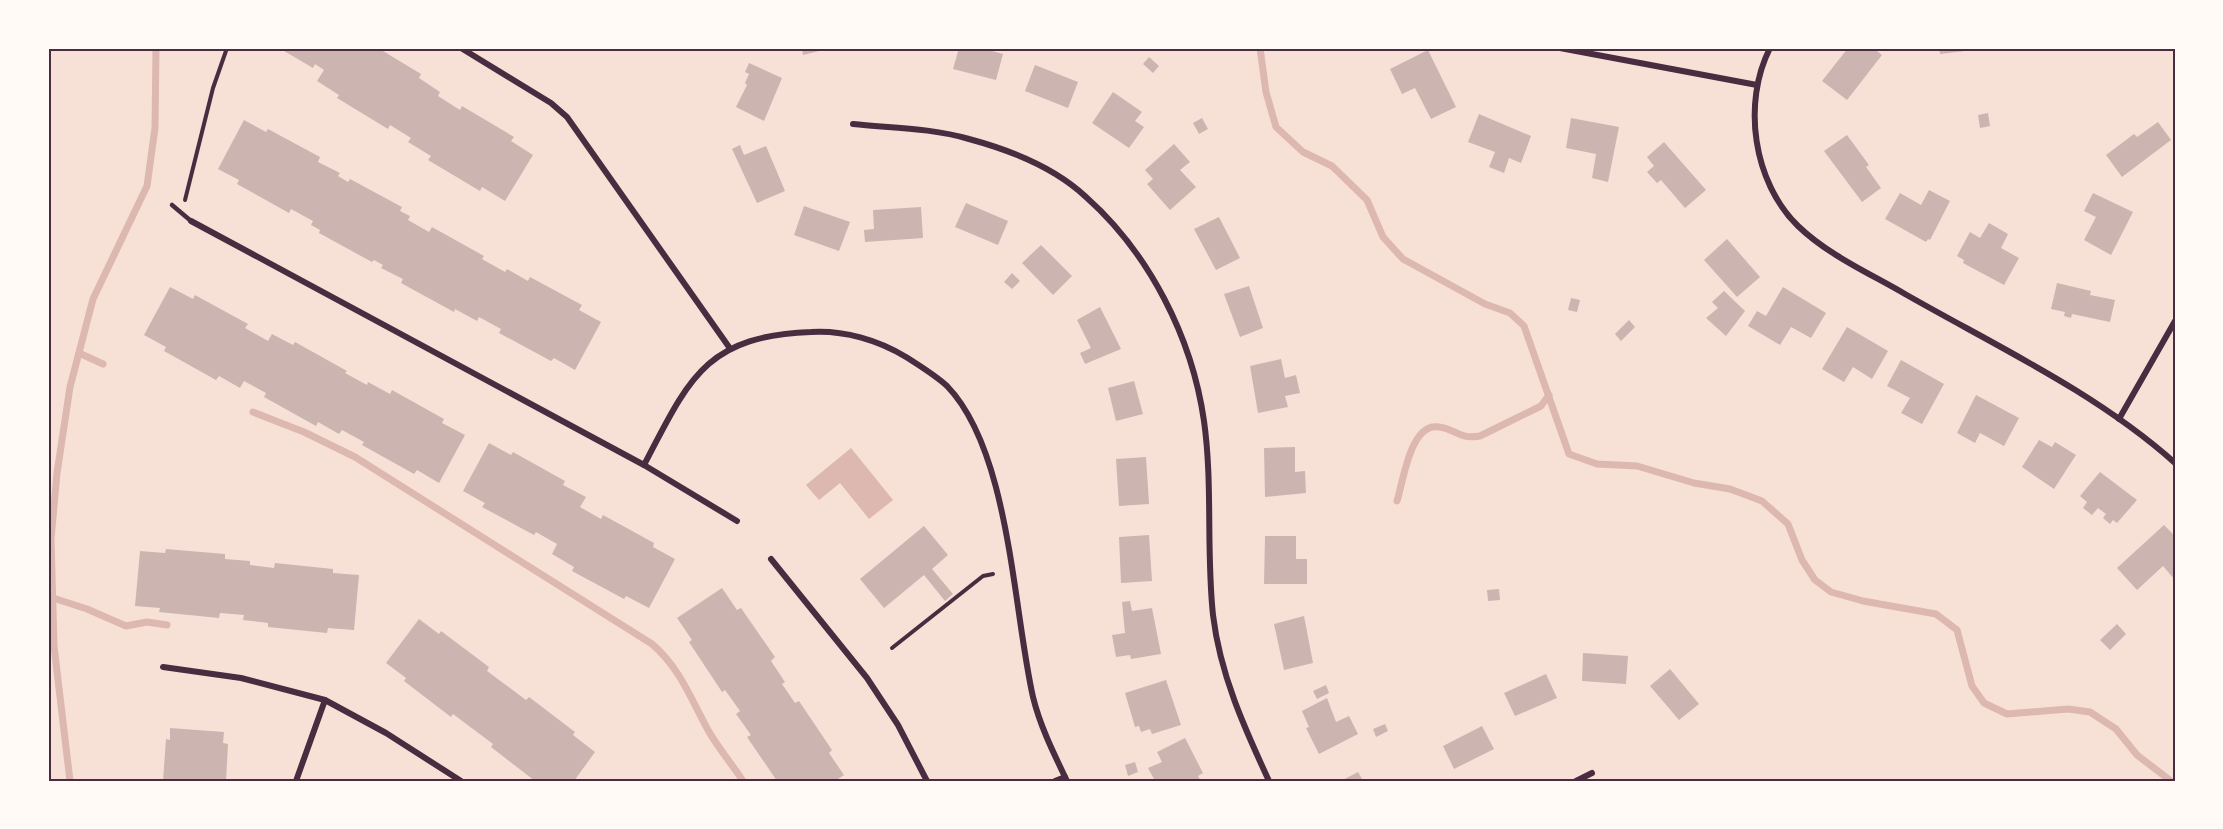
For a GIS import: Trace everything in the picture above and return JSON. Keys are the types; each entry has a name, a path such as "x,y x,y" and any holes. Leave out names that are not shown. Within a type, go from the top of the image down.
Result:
{"street":[{"path":"461,48 551,103 567,117 729,347"},
{"path":"1560,48 1757,85"},
{"path":"1770,48 1757,85 1756,123 1764,169 1773,191 1798,226 1840,257 2119,419 2175,463"},
{"path":"853,124 937,132 967,138 1029,160 1085,196 1132,248 1153,278 1185,347 1204,419 1208,462 1210,580 1219,650 1237,711 1269,781"},
{"path":"191,221 644,465 737,521"},
{"path":"2119,419 2175,321"},
{"path":"644,465 675,406 694,379 729,347 761,336 823,331 855,336 892,349 946,386 964,410 981,442 997,486 1034,701 1050,746 1066,779 1055,781"},
{"path":"771,559 867,678 898,725 927,781"},
{"path":"163,666 241,678 325,700 386,733 461,781"},
{"path":"296,781 325,700"},
{"path":"1576,781 1592,773"}],"lane":[{"path":"172,205 191,221"}],"path":[{"path":"180,211 191,179 213,88 227,48"},
{"path":"892,648 983,576 993,574"}],"shaded area":[{"path":"851,448 893,500 869,519 840,483 819,500 806,485"}],"building":[{"path":"279,48 378,48 421,74 419,78 440,92 438,96 460,110 462,106 514,137 511,141 533,155 505,201 482,187 480,191 428,160 431,156 408,142 411,138 390,125 388,129 337,98 339,95 317,81 324,70 315,64 313,68"},
{"path":"802,48 827,48 827,49 803,55"},
{"path":"959,48 981,48 1003,54 996,80 953,69"},
{"path":"1848,48 1873,48 1882,55 1847,100 1822,81"},
{"path":"1939,48 1965,48 1965,51 1940,54"},
{"path":"1428,50 1456,107 1431,119 1415,88 1402,94 1390,69"},
{"path":"1149,57 1159,66 1153,73 1143,64"},
{"path":"749,63 782,78 764,121 736,107 747,85 745,83 749,74 745,72"},
{"path":"1035,65 1078,82 1068,108 1025,91"},
{"path":"1113,92 1142,112 1135,121 1144,127 1129,148 1092,123"},
{"path":"1988,113 1990,126 1980,128 1978,115"},
{"path":"1479,114 1531,136 1521,163 1509,158 1504,173 1489,167 1495,152 1468,142"},
{"path":"1202,118 1208,129 1199,134 1193,123"},
{"path":"1571,118 1619,127 1608,182 1592,178 1596,154 1566,148"},
{"path":"244,120 266,132 268,129 320,157 318,162 340,173 338,176 348,182 350,179 402,207 400,211 410,216 408,220 429,232 432,227 484,256 482,259 505,272 507,269 528,281 530,277 582,305 579,310 601,322 575,370 554,358 551,361 499,333 501,329 479,317 477,321 455,309 454,312 401,283 403,279 381,268 383,265 374,260 372,262 319,233 320,230 311,225 313,221 291,209 289,213 237,184 239,180 218,169"},
{"path":"2158,122 2171,140 2122,177 2106,155 2134,134 2137,137"},
{"path":"1847,135 1869,165 1866,167 1881,188 1862,202 1824,151"},
{"path":"1664,142 1706,190 1685,208 1661,180 1657,183 1647,172 1654,166 1647,157"},
{"path":"1174,144 1190,162 1180,170 1196,187 1170,210 1147,184 1153,179 1145,170"},
{"path":"740,145 744,155 766,146 785,191 757,203 732,149"},
{"path":"1929,190 1950,201 1930,240 1926,242 1885,219 1900,193 1921,205"},
{"path":"2093,193 2133,212 2111,255 2084,240 2096,217 2084,211"},
{"path":"966,203 1008,221 998,245 955,227"},
{"path":"804,206 850,222 839,251 794,235"},
{"path":"921,207 923,238 865,242 864,230 874,229 873,210"},
{"path":"1219,217 1240,258 1216,270 1194,229"},
{"path":"1989,223 2008,234 2001,248 2019,258 2004,285 1963,263 1964,260 1957,256 1970,232 1980,238"},
{"path":"1727,239 1760,277 1737,297 1704,260"},
{"path":"1041,245 1072,276 1053,295 1022,263"},
{"path":"1012,273 1020,281 1012,289 1004,282"},
{"path":"2057,283 2091,291 2090,295 2115,300 2110,322 2072,314 2071,318 2064,316 2065,312 2051,309"},
{"path":"1249,286 1263,328 1240,337 1224,294"},
{"path":"170,287 193,299 195,295 248,324 245,328 268,341 272,334 293,345 295,342 367,385 368,382 390,394 392,390 444,419 442,423 465,435 439,483 417,470 414,474 362,445 364,442 342,430 339,434 318,422 316,426 264,397 266,393 244,381 240,388 219,376 216,380 164,351 166,347 144,335"},
{"path":"1783,287 1826,313 1811,338 1791,327 1780,345 1748,326 1757,311 1766,316"},
{"path":"1724,291 1745,311 1726,336 1706,318 1718,308 1712,302"},
{"path":"1571,298 1580,300 1577,312 1568,310"},
{"path":"1100,307 1121,349 1085,364 1080,353 1091,348 1077,320"},
{"path":"1629,320 1635,327 1621,341 1615,334"},
{"path":"1847,327 1888,351 1872,379 1853,367 1844,382 1822,369"},
{"path":"1281,359 1285,378 1296,375 1300,393 1285,396 1288,407 1258,413 1250,366"},
{"path":"1901,360 1944,384 1922,424 1901,413 1910,398 1887,386"},
{"path":"1134,381 1143,414 1116,421 1108,388"},
{"path":"1976,395 2019,418 2004,446 1980,433 1975,443 1957,433"},
{"path":"2039,440 2052,447 2055,442 2076,455 2054,489 2022,467"},
{"path":"489,443 511,455 513,452 565,481 563,485 586,497 580,507 601,519 603,515 654,543 653,547 675,559 649,608 626,596 624,599 572,571 574,567 552,554 557,544 536,532 534,535 482,507 485,503 463,491"},
{"path":"1295,447 1295,472 1305,471 1306,493 1265,497 1264,448"},
{"path":"1146,457 1149,504 1119,506 1116,459"},
{"path":"2100,472 2137,500 2117,523 2113,520 2110,524 2103,518 2106,514 2098,508 2092,515 2083,508 2087,502 2080,496"},
{"path":"2164,525 2175,536 2175,580 2163,566 2137,590 2117,568"},
{"path":"924,526 948,555 932,569 953,594 945,601 924,575 884,608 860,579"},
{"path":"1149,535 1152,581 1121,583 1119,537"},
{"path":"1265,536 1296,536 1296,559 1307,559 1307,584 1264,584"},
{"path":"166,549 225,554 225,559 250,561 250,565 274,568 275,563 333,569 333,573 359,575 354,630 328,628 327,633 268,627 268,623 243,620 244,615 220,613 219,618 159,612 160,608 135,606 140,551 165,553"},
{"path":"722,588 737,610 741,608 775,657 771,661 785,682 782,684 795,703 799,701 832,750 829,753 844,775 835,781 777,781 747,737 751,735 736,714 740,711 725,690 722,692 689,642 692,640 677,618"},
{"path":"1499,589 1500,600 1488,601 1487,590"},
{"path":"1130,601 1132,611 1152,608 1161,654 1131,659 1130,655 1116,657 1112,635 1125,633 1122,602"},
{"path":"1304,616 1313,663 1284,670 1274,624"},
{"path":"419,619 439,634 441,631 489,667 487,671 526,700 529,697 575,732 573,735 595,752 574,781 535,781 491,747 493,744 453,714 451,717 404,681 406,678 386,663"},
{"path":"2117,624 2126,634 2110,650 2100,640"},
{"path":"1583,653 1628,656 1626,684 1582,681"},
{"path":"1670,669 1699,704 1679,720 1650,686"},
{"path":"1546,674 1557,698 1515,716 1504,693"},
{"path":"1166,680 1181,725 1152,734 1150,729 1141,732 1139,726 1135,727 1125,693"},
{"path":"1326,685 1329,693 1317,699 1313,691"},
{"path":"1327,698 1336,722 1349,716 1358,734 1319,754 1306,728 1309,727 1302,711"},
{"path":"1385,724 1388,731 1376,737 1373,729"},
{"path":"1482,726 1494,749 1454,769 1443,746"},
{"path":"170,728 224,732 223,743 228,744 226,781 163,781 166,739 170,740"},
{"path":"1185,738 1203,773 1198,776 1201,781 1155,781 1148,768 1162,762 1157,752"},
{"path":"1135,762 1138,772 1128,776 1125,765"},
{"path":"1358,772 1363,781 1341,781"}],"waterway":[{"path":"70,781 54,646 51,539 57,473 70,387 93,299 147,186 155,128 156,48"},
{"path":"1260,48 1266,92 1276,127 1303,152 1332,166 1367,200 1383,237 1403,259 1485,304 1510,313 1524,326 1569,454 1597,464 1637,466 1694,483 1730,489 1762,501 1788,524 1802,560 1815,580 1831,592 1863,601 1936,614 1957,630 1972,686 1984,703 2007,714 2068,709 2090,712 2116,729 2137,755 2171,781"},
{"path":"79,353 103,364"},
{"path":"1397,501 1409,455 1421,434 1429,428 1445,428 1467,437 1480,436 1541,406 1549,395"},
{"path":"253,412 304,432 355,457 652,644 678,674 712,737 743,781"},
{"path":"53,598 87,609 126,626 147,622 167,625"}]}
